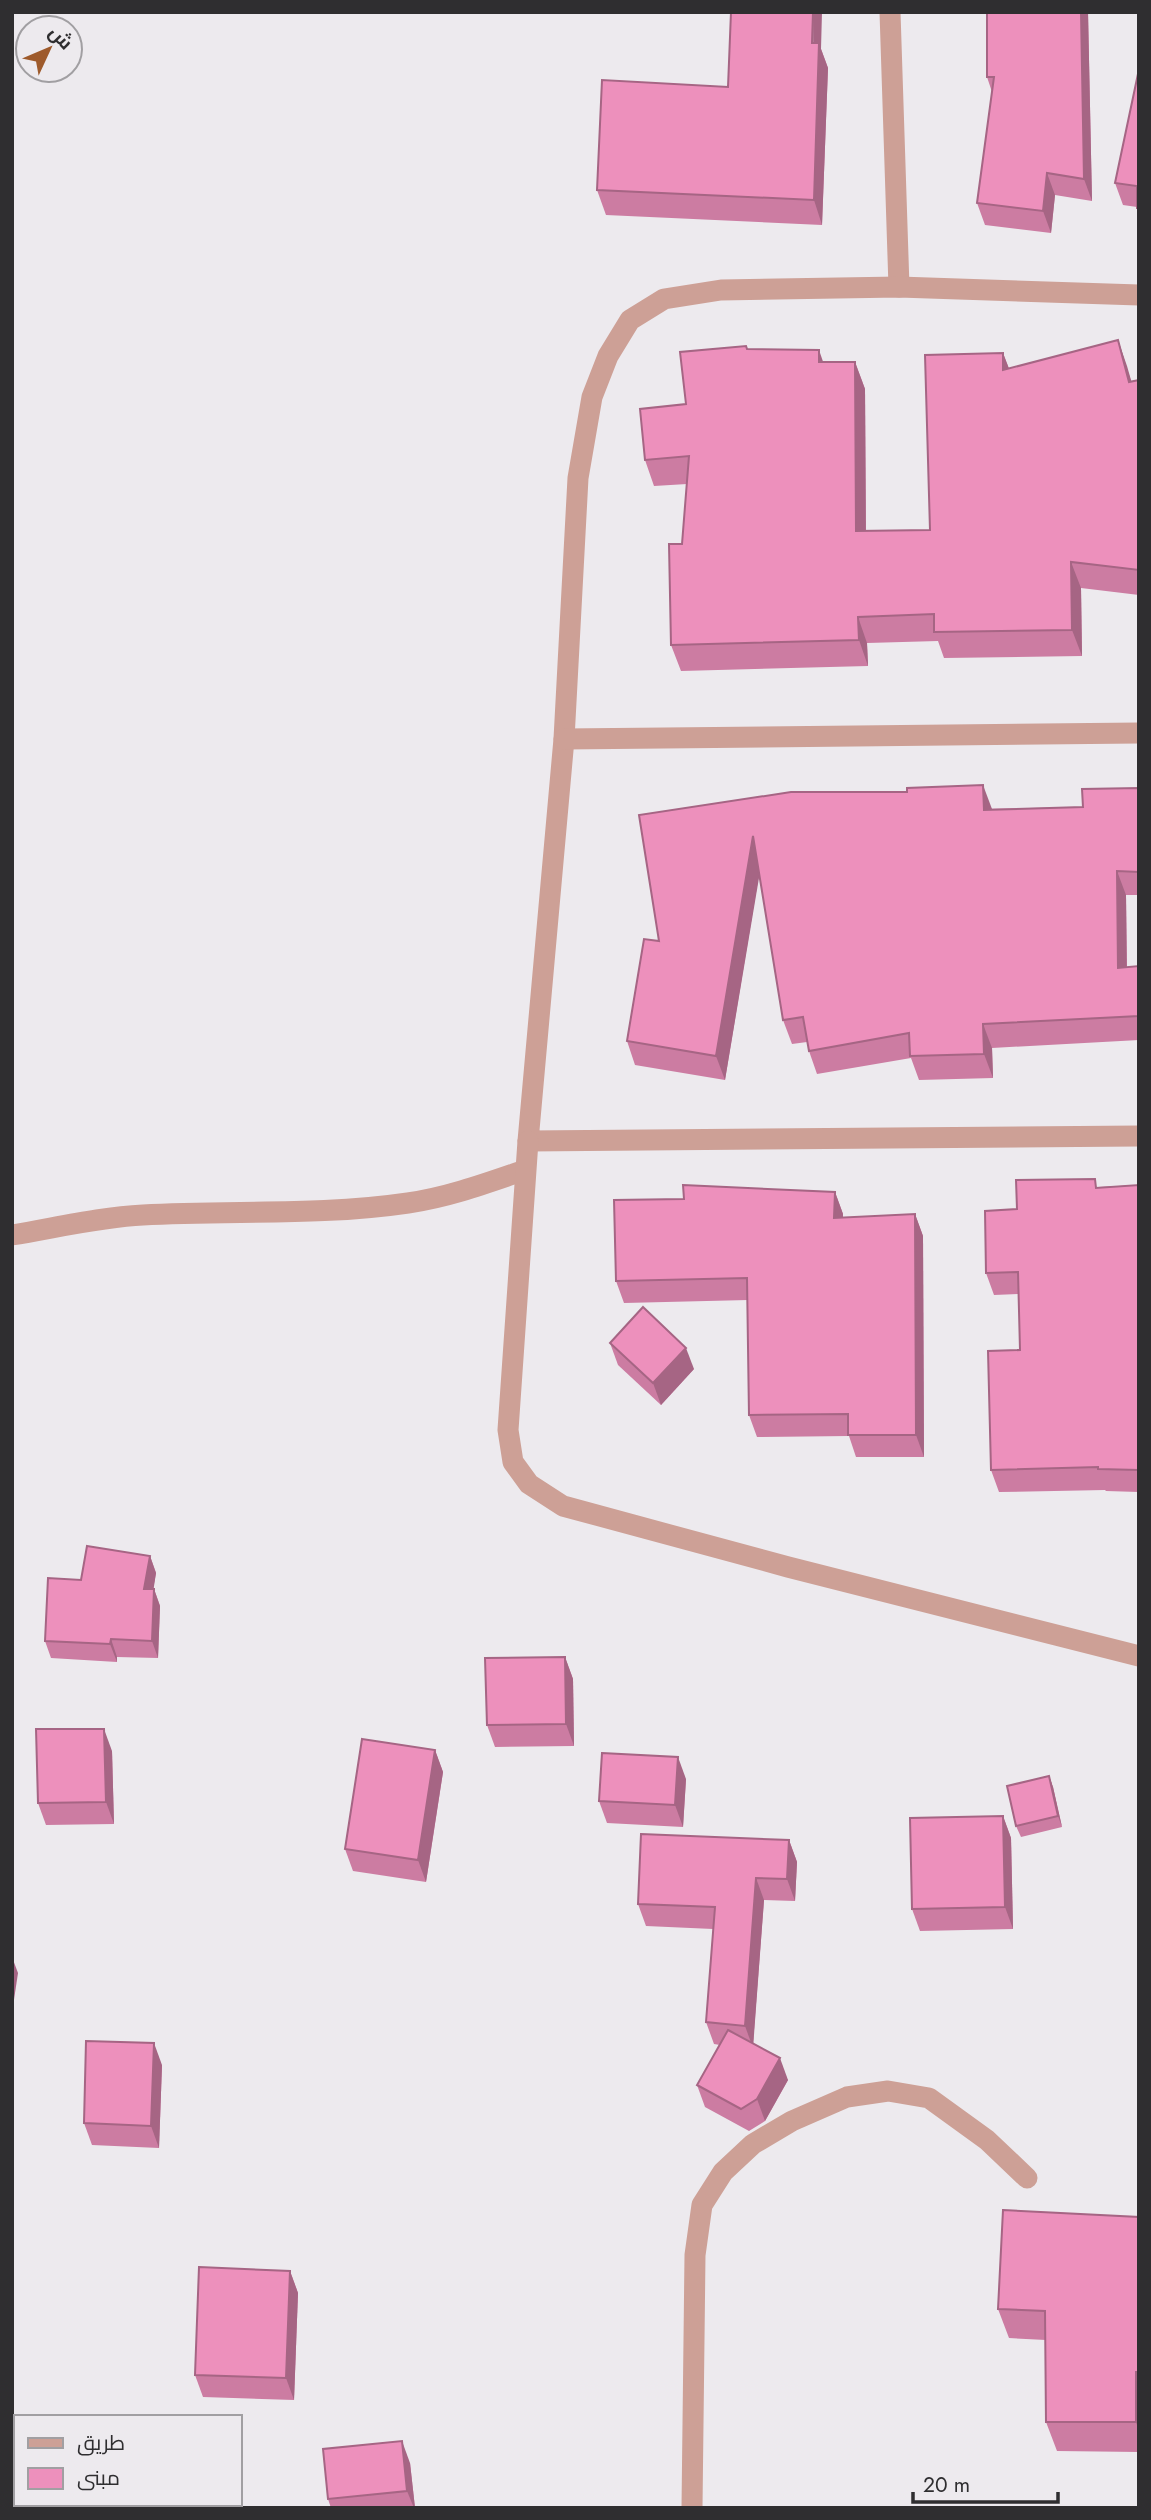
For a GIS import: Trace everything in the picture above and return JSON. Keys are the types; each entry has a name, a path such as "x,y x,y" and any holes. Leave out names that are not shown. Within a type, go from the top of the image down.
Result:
{"street":[{"path":"890,12 900,287"},
{"path":"1139,295 900,287 721,290 664,299 630,320 608,356 592,397 578,478 564,739 525,1170 508,1430 513,1462 529,1484 563,1506 788,1567 1139,1656"},
{"path":"564,739 1139,733"},
{"path":"528,1141 1139,1136"},
{"path":"12,1235 140,1215 294,1212 409,1203 467,1190 525,1170"},
{"path":"692,2508 695,2255 702,2205 723,2172 752,2144 792,2121 846,2097 888,2091 929,2098 987,2140 1027,2178"}],"building":[{"path":"731,12 813,12 812,43 819,43 814,200 597,190 602,80 728,87"},
{"path":"987,12 1081,12 1084,179 1047,173 1043,211 977,203 994,77 987,77"},
{"path":"1139,69 1137,208 1137,186 1115,183"},
{"path":"1118,340 1129,382 1139,380 1139,570 1071,562 1072,630 934,632 934,614 858,617 859,640 671,645 669,544 682,544 689,456 645,460 640,409 686,404 680,352 746,346 747,349 819,350 819,362 855,362 856,531 930,530 925,355 1003,353 1003,370"},
{"path":"983,785 984,810 1083,807 1082,789 1139,788 1139,872 1117,871 1118,968 1139,966 1139,1016 983,1024 984,1054 910,1056 909,1033 809,1051 803,1017 783,1020 753,836 716,1056 627,1041 644,939 659,941 639,815 791,792 907,792 907,788"},
{"path":"1095,1179 1096,1188 1139,1185 1139,1470 1098,1467 991,1470 988,1351 1020,1350 1018,1272 986,1273 985,1211 1017,1209 1016,1180"},
{"path":"683,1185 835,1192 834,1218 915,1214 916,1435 848,1435 848,1414 749,1415 747,1278 616,1281 614,1200 684,1199"},
{"path":"643,1307 686,1348 653,1383 610,1343"},
{"path":"87,1546 150,1556 144,1589 154,1589 152,1641 111,1639 110,1644 45,1641 48,1578 81,1580"},
{"path":"565,1657 566,1724 487,1725 485,1658"},
{"path":"36,1729 104,1729 106,1802 38,1803"},
{"path":"362,1739 435,1750 418,1860 345,1849"},
{"path":"602,1753 678,1757 675,1805 599,1801"},
{"path":"1049,1776 1058,1816 1016,1826 1007,1786"},
{"path":"1003,1816 1005,1907 912,1909 910,1818"},
{"path":"641,1834 789,1840 787,1879 756,1878 745,2026 706,2022 715,1907 638,1904"},
{"path":"728,2030 780,2058 757,2099 741,2109 697,2085"},
{"path":"86,2041 154,2043 151,2126 84,2123"},
{"path":"1003,2210 1139,2217 1139,2372 1136,2372 1136,2422 1046,2422 1045,2311 998,2309"},
{"path":"199,2267 290,2271 286,2378 195,2375"},
{"path":"402,2441 407,2491 328,2499 323,2449"}]}
